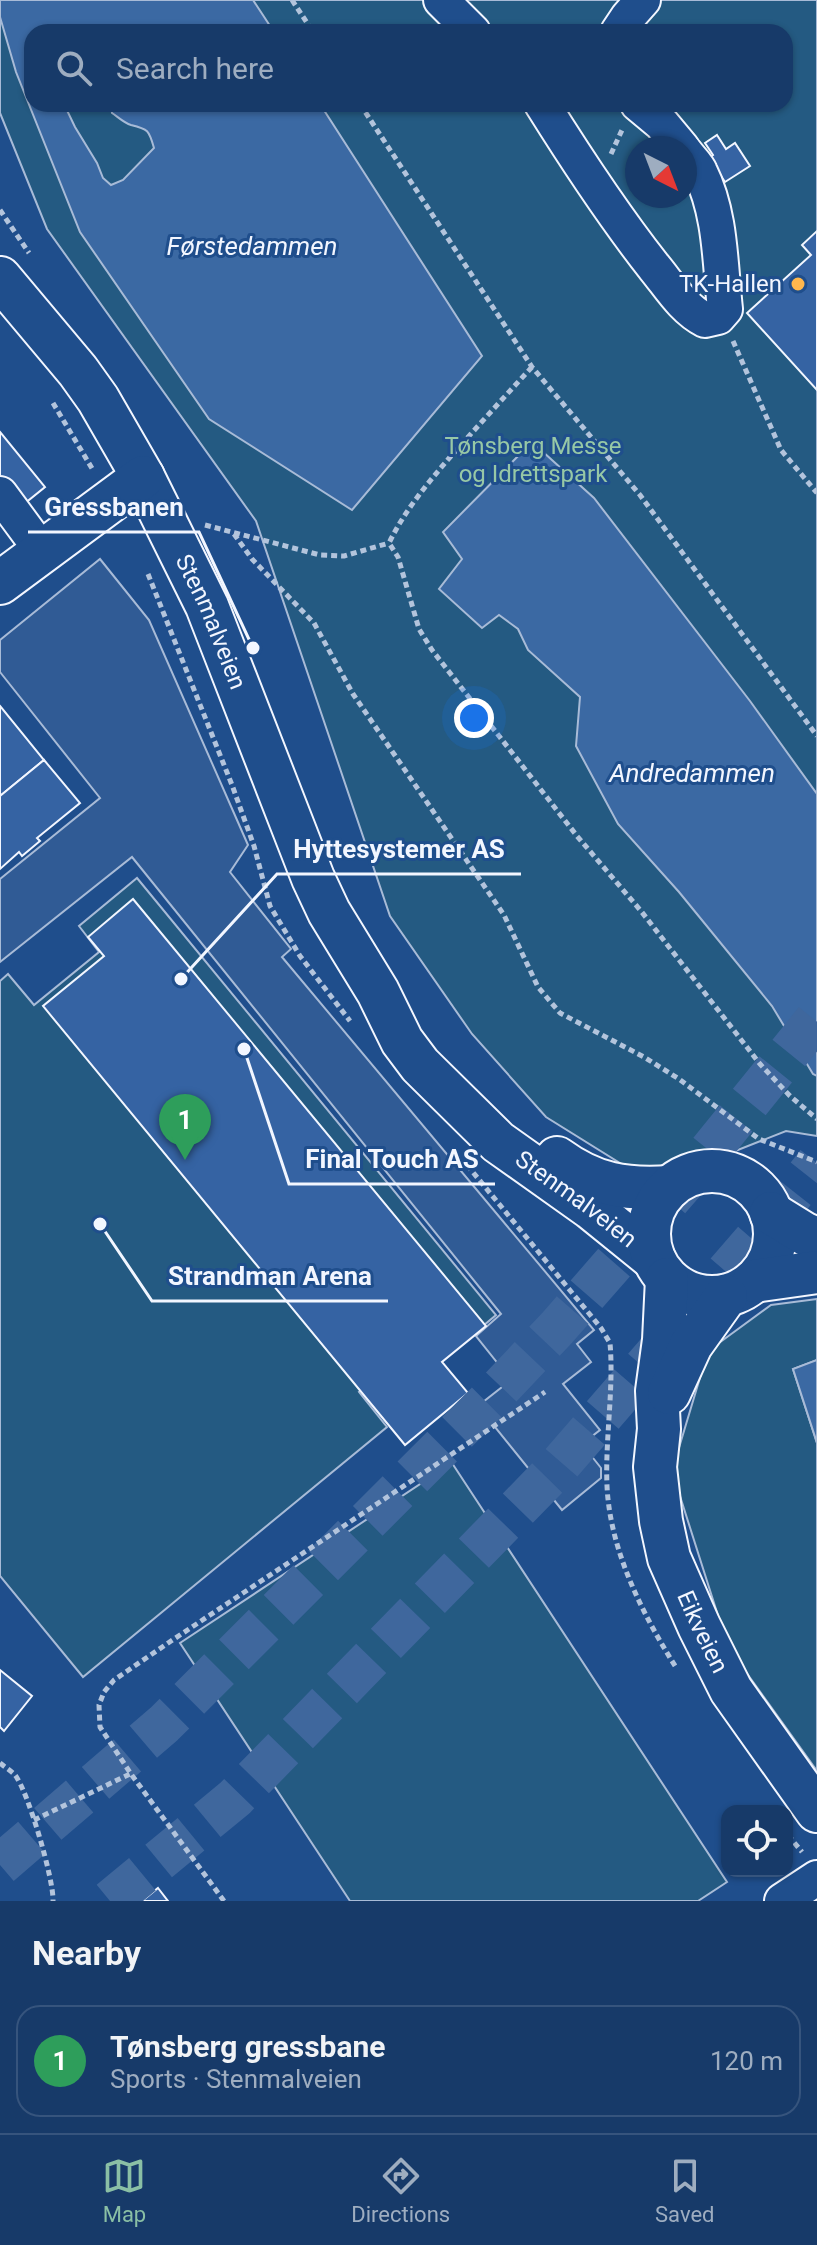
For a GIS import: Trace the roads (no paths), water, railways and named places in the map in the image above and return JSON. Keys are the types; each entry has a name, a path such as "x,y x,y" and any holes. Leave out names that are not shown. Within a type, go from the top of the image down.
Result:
{"main road":[{"name":"Stenmalveien","path":"0,278 98,399 127,488 207,606 313,878 329,912 378,992 402,1041 437,1083 498,1142 622,1231 689,1293 701,1296 817,1272"},
{"path":"0,583 127,488"},
{"name":"Stenmalveien","path":"378,992 476,1094 565,1164 590,1179 615,1186 643,1189 670,1187"},
{"name":"Stenmalveien","path":"660,1269 649,1240 650,1221 657,1202 670,1187 687,1176 707,1171 728,1173 746,1181 761,1195 771,1213"},
{"path":"771,1213 817,1239"},
{"path":"740,1288 766,1267 773,1249 775,1231 771,1213"},
{"name":"Eikveien","path":"660,1269 664,1340 657,1391 659,1429 655,1467 669,1558 731,1690 817,1811"},
{"name":"Eikveien","path":"659,1429 671,1386 691,1345 740,1288"}],"street":[{"path":"441,0 465,24"},
{"path":"623,24 643,0"},
{"path":"547,112 628,234 683,302 705,320 715,319 725,309 713,209 697,167"},
{"path":"635,112 662,124 672,136"},
{"path":"0,494 42,551"},
{"path":"782,1901 817,1878"}],"water":[{"name":"Førstedammen","path":"0,0 253,0 269,24 24,24 24,92 0,17"},
{"name":"Førstedammen","path":"32,112 68,112 103,178 111,185 123,180 154,148 147,131 126,123 112,112 325,112 482,356 352,510 209,419 80,232"},
{"name":"Andredammen","path":"532,442 594,498 750,701 817,794 817,1076 772,1006 679,892 618,824 576,746 580,697 528,650 518,629 499,615 482,628 439,589 462,559 443,532"},
{"path":"817,1360 817,1443 793,1369"}],"tunnel":[{"path":"0,1865 164,1724 488,1401 557,1328 688,1178 817,1018"},
{"path":"110,1901 235,1798 556,1469 776,1215 817,1163"}],"place":[{"name":"TK-Hallen","path":"798,284"},
{"name":"Gressbanen","path":"253,648"},
{"name":"Hyttesystemer AS","path":"181,979"},
{"name":"Final Touch AS","path":"244,1049"},
{"name":"Tønsberg gressbane","path":"185,1160"},
{"name":"Strandman Arena","path":"100,1224"}],"park label":[{"name":"Tønsberg Messe og Idrettspark","path":"533,460"}]}
